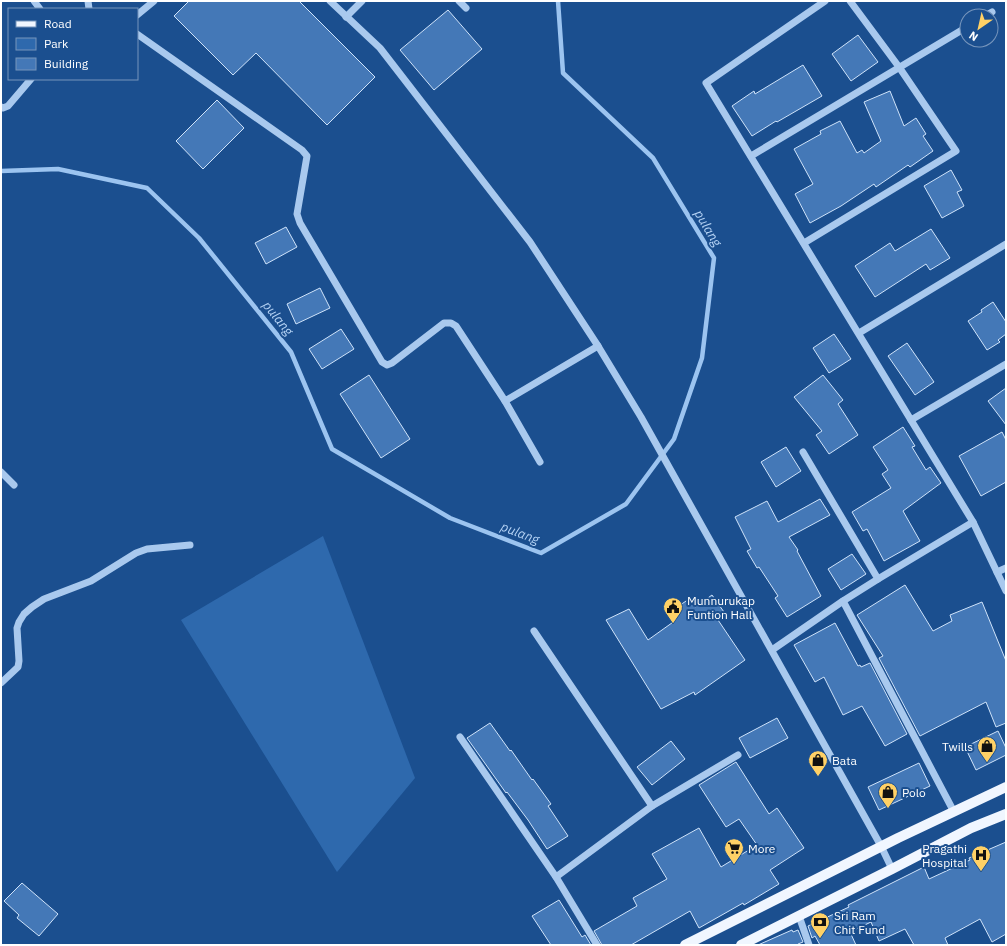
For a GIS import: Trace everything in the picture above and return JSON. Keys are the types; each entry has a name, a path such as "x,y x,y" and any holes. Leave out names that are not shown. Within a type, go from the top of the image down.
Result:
{"main road":[{"path":"685,945 881,846 1006,787"},
{"path":"741,945 971,828 1006,814"}],"street":[{"path":"138,14 154,1"},
{"path":"330,1 380,48 530,242 598,346 641,417 772,650 881,846 892,869"},
{"path":"346,17 362,1"},
{"path":"459,1 466,8"},
{"path":"825,1 706,83 973,522 1006,591"},
{"path":"804,243 956,151 899,67 850,1"},
{"path":"751,156 959,32"},
{"path":"138,35 302,150 307,156 297,214 300,223 382,362 388,365 392,363 444,323 451,323 456,326 505,401 540,462"},
{"path":"1,107 4,108 8,106 29,80"},
{"path":"859,333 1006,244"},
{"path":"505,401 598,346"},
{"path":"911,420 1006,364"},
{"path":"803,452 878,580"},
{"path":"1,472 14,485"},
{"path":"772,650 843,601 973,522"},
{"path":"1,682 18,667 17,628 24,614 32,607 44,599 91,581 136,553 147,549 190,545"},
{"path":"997,572 1006,568"},
{"path":"843,601 954,812"},
{"path":"534,631 652,806"},
{"path":"460,738 556,877 597,945"},
{"path":"556,877 652,806 738,755"},
{"path":"799,916 809,945"}],"green space":[{"path":"323,536 415,778 337,872 181,620"}],"building":[{"path":"189,1 299,1 375,77 327,125 256,53 233,75 174,16"},
{"path":"448,10 482,49 434,90 400,50"},
{"path":"858,35 878,62 851,81 832,54"},
{"path":"803,65 822,96 752,136 732,106 754,91 755,94"},
{"path":"890,91 904,126 916,118 926,134 923,136 933,151 910,167 908,165 876,187 874,184 841,206 810,223 795,194 813,184 794,149 821,134 820,131 840,121 857,153 862,150 864,153 881,141 864,102"},
{"path":"217,100 244,128 203,169 176,141"},
{"path":"951,170 962,190 957,192 964,206 942,218 924,186"},
{"path":"286,227 297,247 266,264 255,243"},
{"path":"931,229 950,258 930,270 926,264 875,297 855,266 890,243 895,251"},
{"path":"320,288 330,308 296,324 287,304"},
{"path":"993,302 1006,322 1006,334 998,340 1000,342 987,350 968,321 982,312 981,310"},
{"path":"341,329 354,349 322,369 309,349"},
{"path":"834,334 851,359 829,373 813,348"},
{"path":"907,343 934,382 915,395 888,356"},
{"path":"369,375 410,439 381,458 340,394"},
{"path":"823,375 843,400 838,404 858,435 829,454 816,435 822,431 794,397"},
{"path":"1006,388 1006,425 988,401"},
{"path":"903,427 915,446 912,447 926,470 930,467 941,483 903,511 920,541 884,561 867,529 863,531 852,512 891,488 882,474 888,470 873,447"},
{"path":"1002,432 1006,440 1006,482 981,496 959,456"},
{"path":"786,447 801,471 776,487 761,462"},
{"path":"820,499 830,515 789,537 798,550 797,551 821,596 787,617 775,598 778,596 759,567 757,568 747,551 751,549 735,517 767,501 778,522"},
{"path":"852,554 866,574 841,590 828,569"},
{"path":"905,585 933,631 952,621 950,615 982,602 1006,661 1006,723 996,727 986,702 920,736 879,658 883,656 857,615"},
{"path":"712,595 724,612 716,617 745,660 695,695 694,692 661,709 606,620 629,609 648,640 676,620 670,612 689,599 695,607"},
{"path":"835,623 858,666 860,665 861,667 870,663 907,734 885,746 862,706 843,715 824,677 815,682 794,645"},
{"path":"777,718 788,738 750,758 739,738"},
{"path":"490,723 551,804 548,806 568,836 547,849 528,820 507,792 506,793 467,738"},
{"path":"998,731 1006,748 1006,755 976,770 965,747"},
{"path":"671,741 685,759 652,785 637,767"},
{"path":"736,762 769,814 777,808 804,848 770,870 779,884 744,905 743,903 699,928 690,911 631,945 602,945 594,931 637,906 633,898 667,879 652,854 699,828 721,867 757,845 739,819 726,827 699,785"},
{"path":"919,763 930,786 879,810 868,787"},
{"path":"1006,842 1006,934 992,942 980,919 945,938 948,945 914,945 905,929 879,941 871,922 850,932 856,945 820,945 815,936 812,938 808,926 849,907 848,905 924,867 929,879 970,860 969,858"},
{"path":"22,883 58,914 39,936 17,918 19,915 4,901"},
{"path":"559,900 582,937 585,935 591,945 551,945 532,916"},
{"path":"792,930 793,932 798,930 803,942 798,944 799,945 758,945"}],"waterway":[{"name":"pulang","path":"1,171 58,169 147,188 199,238 291,352 332,449 450,518 541,553 626,504 674,439 702,358 714,258 653,158 563,73 558,1"}],"place":[{"name":"Munnurukap Funtion Hall","path":"673,624"},
{"name":"Twills","path":"987,763"},
{"name":"Bata","path":"818,777"},
{"name":"Polo","path":"888,809"},
{"name":"More","path":"734,865"},
{"name":"Pragathi Hospital","path":"981,872"},
{"name":"Sri Ram Chit Fund","path":"820,939"}]}
